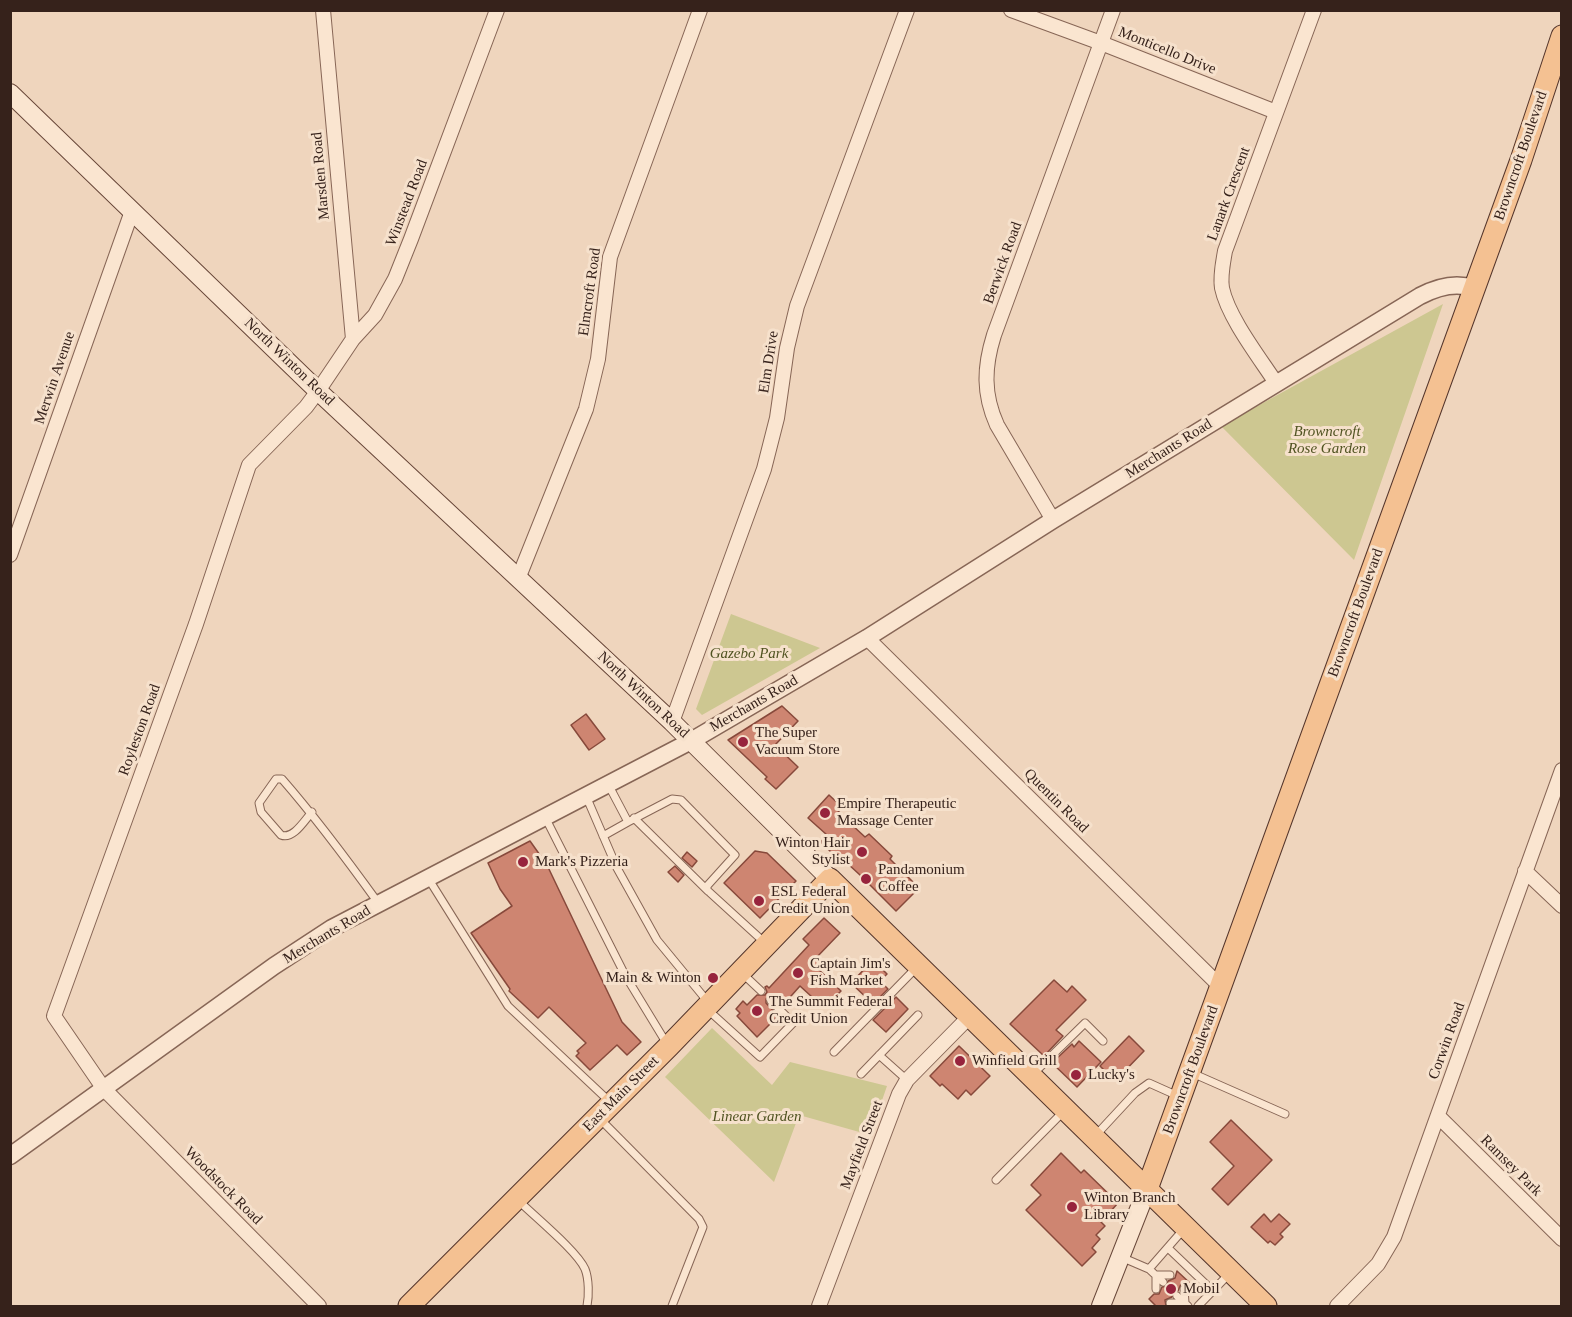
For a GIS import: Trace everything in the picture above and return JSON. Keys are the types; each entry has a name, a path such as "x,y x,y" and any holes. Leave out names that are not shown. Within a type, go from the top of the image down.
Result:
{"main road":[{"name":"Browncroft Boulevard","path":"1147,1189 1222,988 1528,140 1560,45"},
{"name":"North Winton Road","path":"10,93 318,391 672,722 1266,1306"},
{"name":"East Main Street","path":"409,1306 669,1046 830,879"},
{"path":"1101,1306 1147,1189"}],"street":[{"name":"Marsden Road","path":"322,10 353,339"},
{"name":"Winstead Road","path":"318,391 353,339 375,315 394,279 497,10"},
{"name":"Elmcroft Road","path":"518,579 586,409 598,359 606,278 612,248 700,10"},
{"name":"Elm Drive","path":"672,722 764,469 777,418 787,348 798,306 907,10"},
{"name":"Monticello Drive","path":"1011,10 1276,112"},
{"name":"Berwick Road","path":"1053,520 990,410 985,388 986,367 994,334 1113,10"},
{"name":"Lanark Crescent","path":"1276,383 1233,315 1222,289 1221,276 1225,251 1314,10"},
{"name":"Merwin Avenue","path":"10,555 132,212"},
{"name":"Merchants Road","path":"10,1156 274,966 332,928 691,741 867,638 1053,520 1428,292 1453,285 1473,288"},
{"name":"Royleston Road","path":"104,1089 54,1016 196,624 249,465 306,407 318,391"},
{"name":"Quentin Road","path":"867,638 1222,988"},
{"name":"Corwin Road","path":"1337,1306 1378,1264 1387,1251 1526,870 1557,795 1562,770"},
{"path":"1526,870 1562,906"},
{"name":"Mayfield Street","path":"819,1306 889,1119 907,1080 970,1016"},
{"name":"Woodstock Road","path":"104,1089 319,1306"},
{"name":"Ramsey Park","path":"1438,1116 1562,1239"}],"lane":[{"path":"312,812 290,836 285,837 280,835 261,812 259,803 278,778 282,778 312,812 380,904"},
{"path":"608,783 631,820 767,945"},
{"path":"585,795 617,868 657,940 708,1006 760,1057 793,1023 771,1001"},
{"path":"603,836 672,799 681,800 735,855 707,886 708,891"},
{"path":"545,817 625,975 669,1046"},
{"path":"428,878 508,1006 605,1110 699,1219 703,1227 672,1306"},
{"path":"834,1052 919,965"},
{"path":"741,971 761,991"},
{"path":"861,1074 918,1015"},
{"path":"1032,1076 1085,1023 1103,1041"},
{"path":"879,1055 907,1080"},
{"path":"1190,1072 1285,1114"},
{"path":"1094,1136 1135,1093 1149,1083 1180,1098"},
{"path":"996,1180 1066,1109"},
{"path":"516,1198 571,1252 585,1269 589,1296 587,1306"},
{"path":"1149,1269 1186,1227"},
{"path":"1168,1248 1213,1291"},
{"path":"1121,1257 1149,1269 1163,1282"},
{"path":"1198,1306 1231,1272"},
{"path":"1156,1275 1170,1275"},
{"path":"1156,1275 1156,1289"},
{"path":"1184,1289 1186,1305"},
{"path":"1177,1296 1186,1305"},
{"path":"1170,1303 1186,1305"}],"green space":[{"name":"Browncroft Rose Garden","path":"1443,304 1354,560 1221,426"},
{"name":"Gazebo Park","path":"731,614 820,648 702,715 696,709"},
{"name":"Linear Garden","path":"712,1028 772,1085 790,1062 887,1086 870,1135 799,1115 774,1182 665,1077"}],"building":[{"path":"782,706 798,721 775,745 798,767 776,789 765,779 767,777 728,740"},
{"path":"586,714 605,739 589,750 571,725"},
{"path":"829,795 843,808 838,812 865,837 869,834 892,856 890,859 919,888 896,911 835,852 833,854 821,842 827,835 808,818"},
{"path":"530,841 547,865 622,1022 641,1042 627,1055 617,1045 590,1070 576,1056 579,1053 577,1051 586,1043 549,1007 538,1018 509,991 510,989 471,933 512,906 500,889 488,863"},
{"name":"ESL Federal Credit Union","path":"755,851 767,853 796,881 760,918 724,883"},
{"path":"687,852 697,861 692,867 682,858"},
{"path":"675,866 684,875 678,882 668,872"},
{"path":"824,918 840,933 815,959 821,964 817,968 841,991 824,1008 800,986 783,1005 775,997 769,996 766,1003 778,1016 757,1037 737,1016 740,1013 736,1009 743,1001 747,1005 757,995 765,995 767,992 765,987 769,988 809,945 803,939"},
{"path":"873,960 887,974 880,981 888,989 873,1004 851,983"},
{"path":"1054,980 1067,992 1072,986 1086,1000 1056,1030 1063,1036 1044,1056 1010,1024"},
{"path":"896,997 908,1009 886,1032 873,1020"},
{"path":"1129,1036 1144,1051 1115,1081 1100,1066"},
{"name":"Lucky's","path":"1079,1041 1101,1062 1077,1087 1052,1063 1072,1044 1074,1047"},
{"name":"Winfield Grill","path":"959,1046 990,1076 971,1095 966,1090 958,1099 930,1076"},
{"path":"1231,1120 1272,1160 1228,1205 1212,1189 1234,1166 1210,1142"},
{"name":"Winton Branch Library","path":"1061,1153 1081,1173 1084,1170 1118,1203 1101,1222 1105,1226 1096,1235 1100,1239 1092,1248 1096,1252 1082,1266 1026,1210 1041,1195 1031,1185"},
{"path":"1264,1214 1271,1222 1279,1214 1290,1224 1280,1234 1283,1237 1275,1245 1270,1241 1268,1243 1251,1227"},
{"path":"1177,1271 1191,1284 1189,1286 1181,1284 1178,1291 1173,1292 1172,1297 1165,1300 1166,1306 1156,1306 1149,1299 1154,1294 1159,1294 1162,1287 1167,1286 1168,1281 1175,1278"}],"place":[{"name":"The Super Vacuum Store","path":"743,742"},
{"name":"Empire Therapeutic Massage Center","path":"825,813"},
{"name":"Winton Hair Stylist","path":"862,852"},
{"name":"Mark's Pizzeria","path":"523,862"},
{"name":"Pandamonium Coffee","path":"866,879"},
{"name":"ESL Federal Credit Union","path":"759,901"},
{"name":"Captain Jim's Fish Market","path":"798,973"},
{"name":"Main & Winton","path":"713,978"},
{"name":"The Summit Federal Credit Union","path":"757,1011"},
{"name":"Winfield Grill","path":"960,1061"},
{"name":"Lucky's","path":"1076,1075"},
{"name":"Winton Branch Library","path":"1072,1207"},
{"name":"Mobil","path":"1171,1289"}]}
